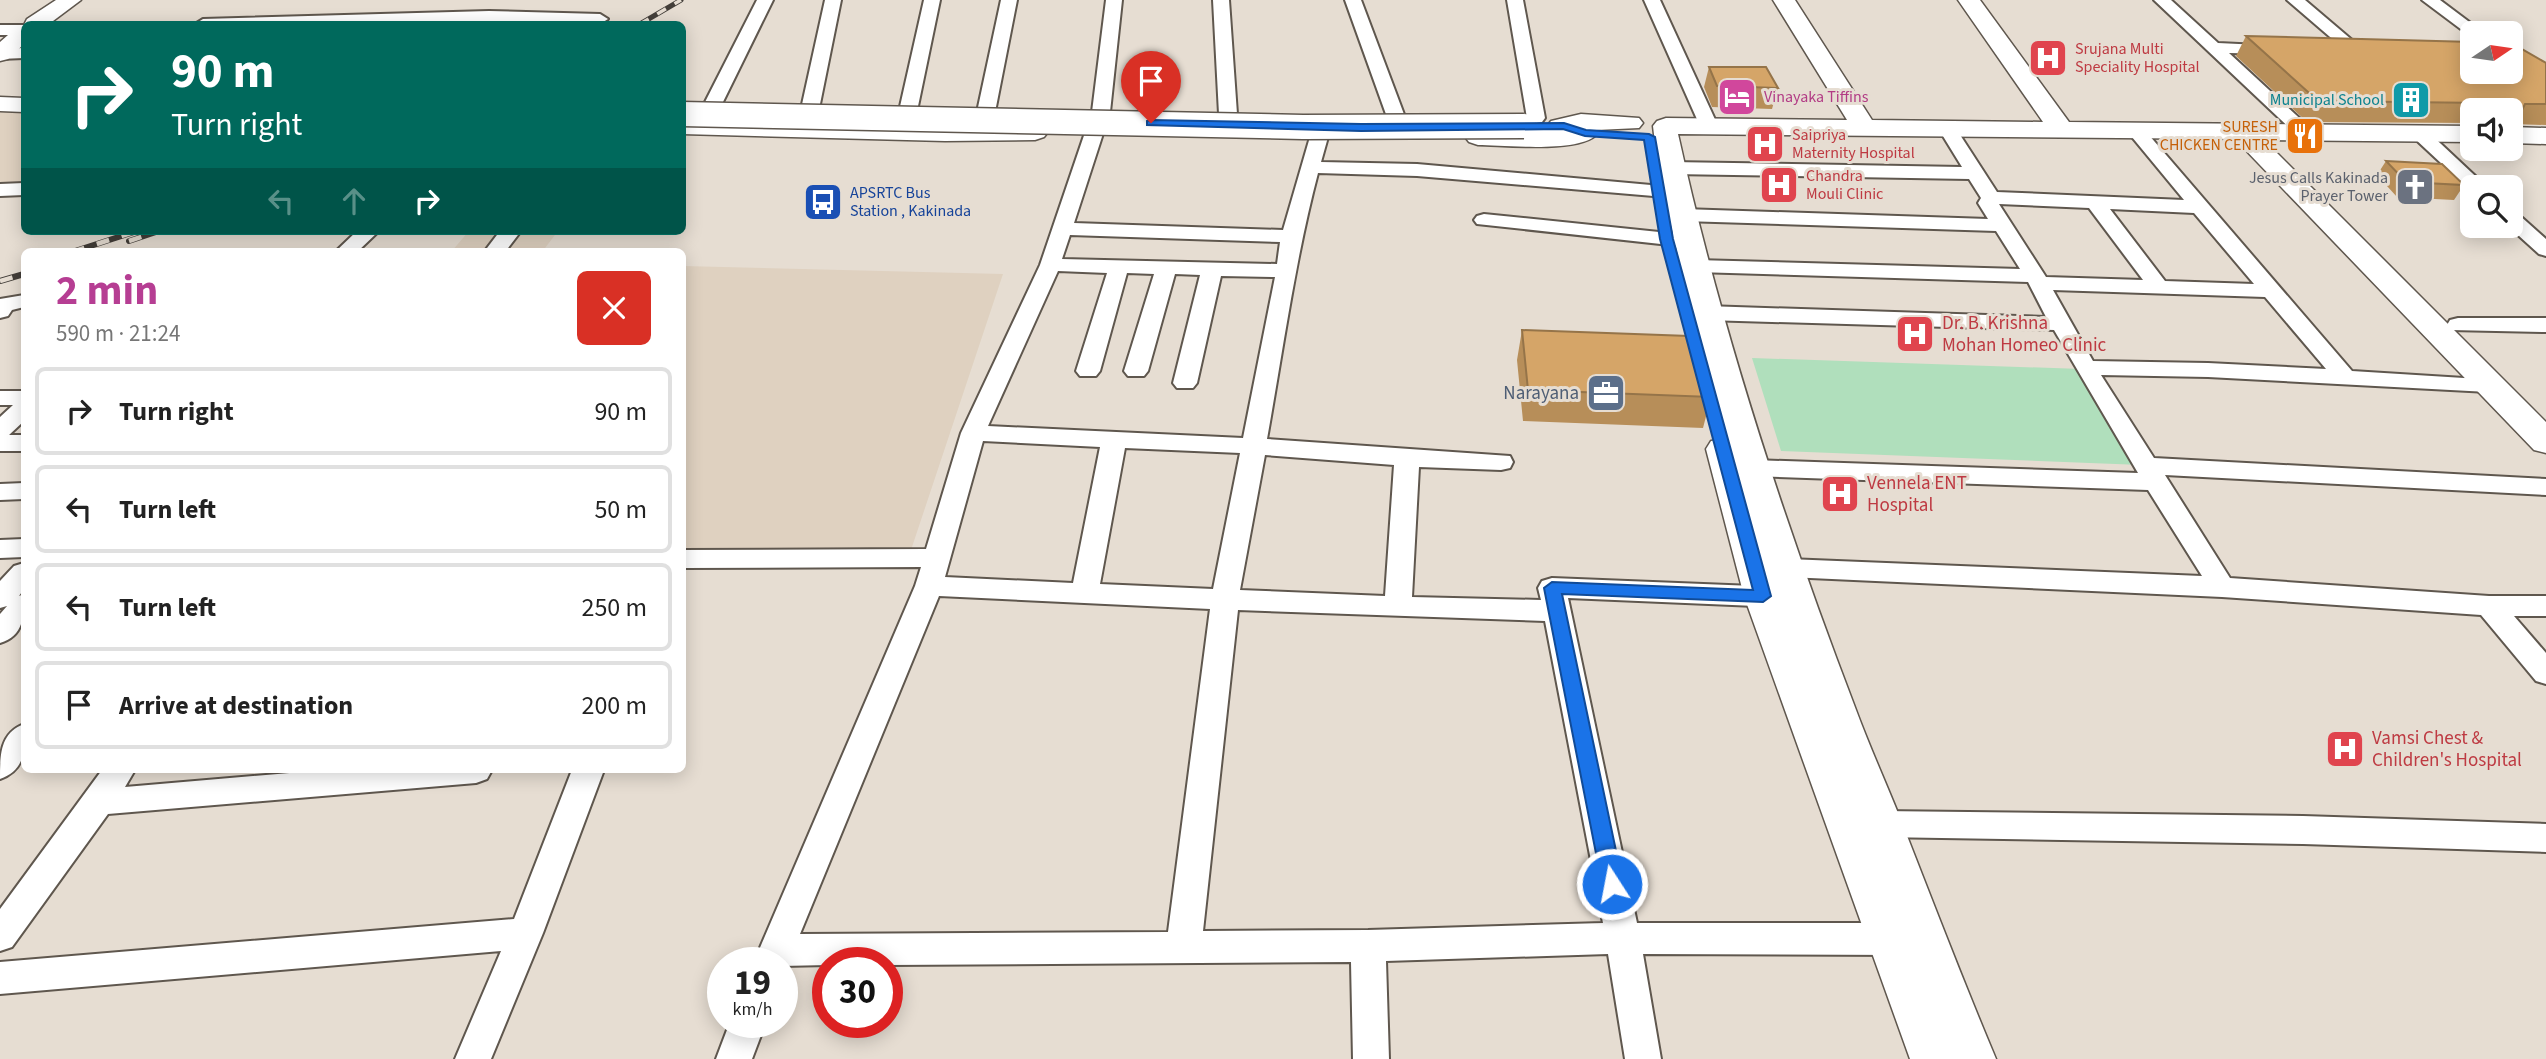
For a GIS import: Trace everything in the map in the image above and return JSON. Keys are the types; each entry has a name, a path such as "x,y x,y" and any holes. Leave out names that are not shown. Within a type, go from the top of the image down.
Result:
{"street":[{"path":"40,21 71,0"},
{"path":"484,20 508,0"},
{"path":"712,106 765,0"},
{"path":"810,109 834,0"},
{"path":"908,111 932,0"},
{"path":"986,112 1009,0"},
{"path":"777,947 933,572 974,433 1050,265 1063,229 1098,122 1114,0"},
{"path":"1221,0 1228,114"},
{"path":"1353,0 1396,117"},
{"path":"1514,0 1530,122"},
{"path":"1652,0 1709,126"},
{"path":"1784,0 1863,126"},
{"path":"1969,0 2062,131"},
{"path":"2162,0 2303,131"},
{"path":"2295,0 2363,51 2331,51"},
{"path":"2430,0 2460,22"},
{"path":"414,21 600,19"},
{"path":"0,30 21,31"},
{"path":"0,54 21,34"},
{"path":"2214,48 2292,50"},
{"path":"0,54 21,53"},
{"path":"0,83 21,83"},
{"path":"0,93 21,94"},
{"path":"0,104 21,105"},
{"path":"686,105 986,112 1184,131 1319,137 1570,138 1577,127"},
{"path":"686,114 1314,127 1530,122"},
{"path":"686,125 945,133 1228,114 1530,122 1577,127 1666,180 2036,279 2272,291"},
{"path":"1709,126 2460,134"},
{"path":"1666,180 1709,126"},
{"path":"1947,128 1991,198"},
{"path":"2251,130 2546,411"},
{"path":"2251,130 2488,385 2546,442"},
{"path":"2136,131 2346,378"},
{"path":"2419,133 2465,175"},
{"path":"2523,135 2546,136"},
{"path":"1184,946 1225,599 1287,271 1291,236 1319,137"},
{"path":"1311,167 1666,180 1973,173"},
{"path":"1666,180 1753,468 1783,587 1880,824 1905,939 1936,1059"},
{"path":"1666,180 1783,587 1905,939 1970,1059"},
{"path":"1484,220 1666,180 2003,225"},
{"path":"0,190 21,189"},
{"path":"1991,198 2200,207"},
{"path":"1991,198 1988,204 2036,279 2085,368 2222,587"},
{"path":"2095,203 2157,285"},
{"path":"1063,229 1291,236"},
{"path":"2523,229 2546,250"},
{"path":"350,248 364,235"},
{"path":"1050,265 1287,271"},
{"path":"1088,371 1119,267"},
{"path":"1136,371 1166,268"},
{"path":"1185,383 1212,269"},
{"path":"0,311 4,305 21,302"},
{"path":"1706,313 2061,324"},
{"path":"2458,326 2546,325"},
{"path":"2085,368 2208,370 2488,385"},
{"path":"0,398 21,398"},
{"path":"0,430 21,411"},
{"path":"974,433 1252,446 1501,462"},
{"path":"1085,593 1114,440"},
{"path":"0,443 21,443"},
{"path":"1398,607 1407,458"},
{"path":"1753,468 2153,474 2546,487"},
{"path":"0,492 21,492"},
{"path":"0,549 21,548"},
{"path":"686,559 933,572 1085,593 1558,611"},
{"path":"0,600 21,576"},
{"path":"1643,1059 1623,938 1552,588 2222,587 2489,606 2546,606"},
{"path":"0,600 21,603"},
{"path":"2489,606 2546,651"},
{"path":"2489,606 2546,673"},
{"path":"0,633 21,607"},
{"path":"0,766 21,740"},
{"path":"0,936 99,802 117,773"},
{"path":"99,802 349,775 400,773"},
{"path":"473,1059 526,933 587,773"},
{"path":"1880,824 2303,830 2546,838"},
{"path":"0,978 526,933"},
{"path":"798,955 1184,946 1368,946 1623,938 1905,939"},
{"path":"1368,946 1371,1059"},
{"path":"734,1059 742,1038"}],"shaded area":[{"path":"0,107 21,108 21,186 0,187"},
{"path":"466,235 555,235 545,248 454,248"},
{"path":"686,266 1003,274 909,556 686,549"}],"green space":[{"path":"1752,358 2082,369 2141,465 1781,451"}],"building":[{"path":"2246,36 2460,42 2460,84 2524,84 2524,50 2546,63 2546,104 2525,104 2523,108 2523,98 2460,98 2460,103 2318,101"},
{"path":"1709,67 1766,67 1778,88 1717,86"},
{"path":"2386,161 2442,164 2460,181 2460,185 2406,182"},
{"path":"1522,330 1689,336 1711,397 1528,390"}],"railway":[{"path":"645,21 681,0"},
{"path":"84,248 125,235"},
{"path":"129,241 147,235"},
{"path":"0,281 21,275"}],"place":[{"name":"Srujana Multi Speciality Hospital","path":"2048,58"},
{"name":"Vinayaka Tiffins","path":"1737,97"},
{"name":"Municipal School","path":"2411,100"},
{"name":"SURESH CHICKEN CENTRE","path":"2305,136"},
{"name":"Saipriya Maternity Hospital","path":"1765,144"},
{"name":"Chandra Mouli Clinic","path":"1779,185"},
{"name":"Jesus Calls Kakinada Prayer Tower","path":"2415,187"},
{"name":"APSRTC Bus Station , Kakinada","path":"823,202"},
{"name":"Dr. B. Krishna Mohan Homeo Clinic","path":"1915,334"},
{"name":"Narayana","path":"1606,393"},
{"name":"Vennela ENT Hospital","path":"1840,494"},
{"name":"Vamsi Chest & Children's Hospital","path":"2345,749"}],"route":[{"path":"1151,123 1303,127 1564,126 1585,133 1637,134 1649,137 1666,239 1763,596 1552,588 1612,884"}]}
